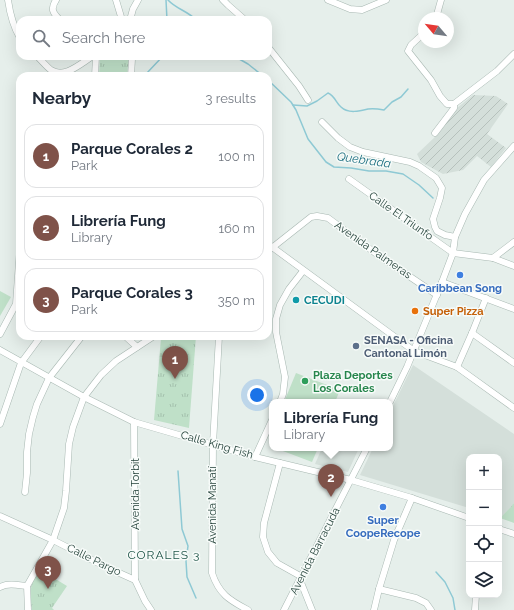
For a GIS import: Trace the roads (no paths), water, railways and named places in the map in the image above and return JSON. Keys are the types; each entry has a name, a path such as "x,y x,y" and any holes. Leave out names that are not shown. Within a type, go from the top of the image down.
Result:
{"street":[{"path":"8,0 11,17 16,32"},
{"path":"116,0 121,16"},
{"path":"131,16 138,0"},
{"path":"223,0 240,16"},
{"path":"328,0 350,9 362,10 386,0"},
{"path":"374,5 378,0"},
{"path":"438,12 441,0"},
{"path":"54,2 53,11 55,16"},
{"path":"418,39 411,45 408,51 431,80 440,96 447,104 454,104 497,71 514,54"},
{"path":"272,52 299,86 308,100"},
{"path":"41,60 50,69 56,72 68,72 87,60"},
{"path":"95,72 96,60"},
{"path":"131,72 132,60"},
{"path":"434,133 452,112 454,104"},
{"path":"322,122 338,138 350,146 363,152 410,162 419,166 436,178 442,188 433,219 435,227 437,231 455,237"},
{"path":"391,399 414,351 437,295 452,253 455,237 465,214 484,180 514,146"},
{"name":"Calle El Triunfo","path":"349,179 452,253"},
{"name":"Avenida Palmeras","path":"272,246 311,217 317,216 328,218 378,255 437,295"},
{"path":"493,258 514,242"},
{"path":"272,250 414,351 457,367 514,408"},
{"path":"452,253 493,258 514,266"},
{"path":"281,399 285,377 276,332 276,319 280,305 289,289 303,271"},
{"path":"442,282 514,309"},
{"path":"457,367 486,298"},
{"path":"0,334 16,304"},
{"path":"472,333 514,363"},
{"path":"0,424 21,363 38,340"},
{"path":"25,492 27,452 37,404 49,378 79,340"},
{"path":"129,340 137,347"},
{"path":"28,610 26,586 53,540 64,508 69,444 73,427 84,397 101,374 116,361 148,340"},
{"name":"Avenida Manatí","path":"219,340 213,444 212,573 222,593 230,600 248,610"},
{"name":"Calle King Fish","path":"0,350 84,397 134,422 280,463 351,480 412,498 466,517"},
{"name":"Avenida Torbit","path":"134,422 135,580 145,601 152,610"},
{"path":"256,456 269,427"},
{"name":"Avenida Barracuda","path":"284,610 366,451"},
{"path":"280,463 264,523 263,537 268,552 277,563 301,578 312,610"},
{"path":"374,610 394,540 412,498"},
{"name":"Calle Pargo","path":"0,516 135,580"},
{"path":"502,531 514,534"},
{"path":"0,587 10,584 26,586"},
{"path":"379,589 416,598 426,603 430,610"},
{"path":"475,610 476,598"}],"waterway":[{"path":"166,0 167,16"},
{"name":"Quebrada","path":"168,0 191,16"},
{"path":"148,72 159,60"},
{"name":"Quebrada","path":"241,60 258,72"},
{"name":"Quebrada","path":"272,84 291,102 296,110 308,139 326,162 334,167 369,171 386,171 403,174 419,185 433,198"},
{"name":"Quebrada","path":"293,105 307,106 328,93 341,107 347,111 372,109 384,110 392,102 401,97 408,89"},
{"path":"178,471 182,529 188,546 186,561 187,577 196,598"},
{"path":"436,572 445,582 453,598 455,610"}],"place":[{"name":"Caribbean Song","path":"460,275"},
{"name":"CECUDI","path":"296,300"},
{"name":"Super Pizza","path":"415,311"},
{"name":"SENASA - Oficina Cantonal Limón","path":"356,346"},
{"name":"Parque Corales 2","path":"175,379"},
{"name":"Plaza Deportes Los Corales","path":"305,381"},
{"name":"Librería Fung","path":"331,497"},
{"name":"Super CoopeRecope","path":"383,507"},
{"name":"Parque Corales 3","path":"48,589"}],"district":[{"name":"CORALES 3","path":"164,555"}]}
